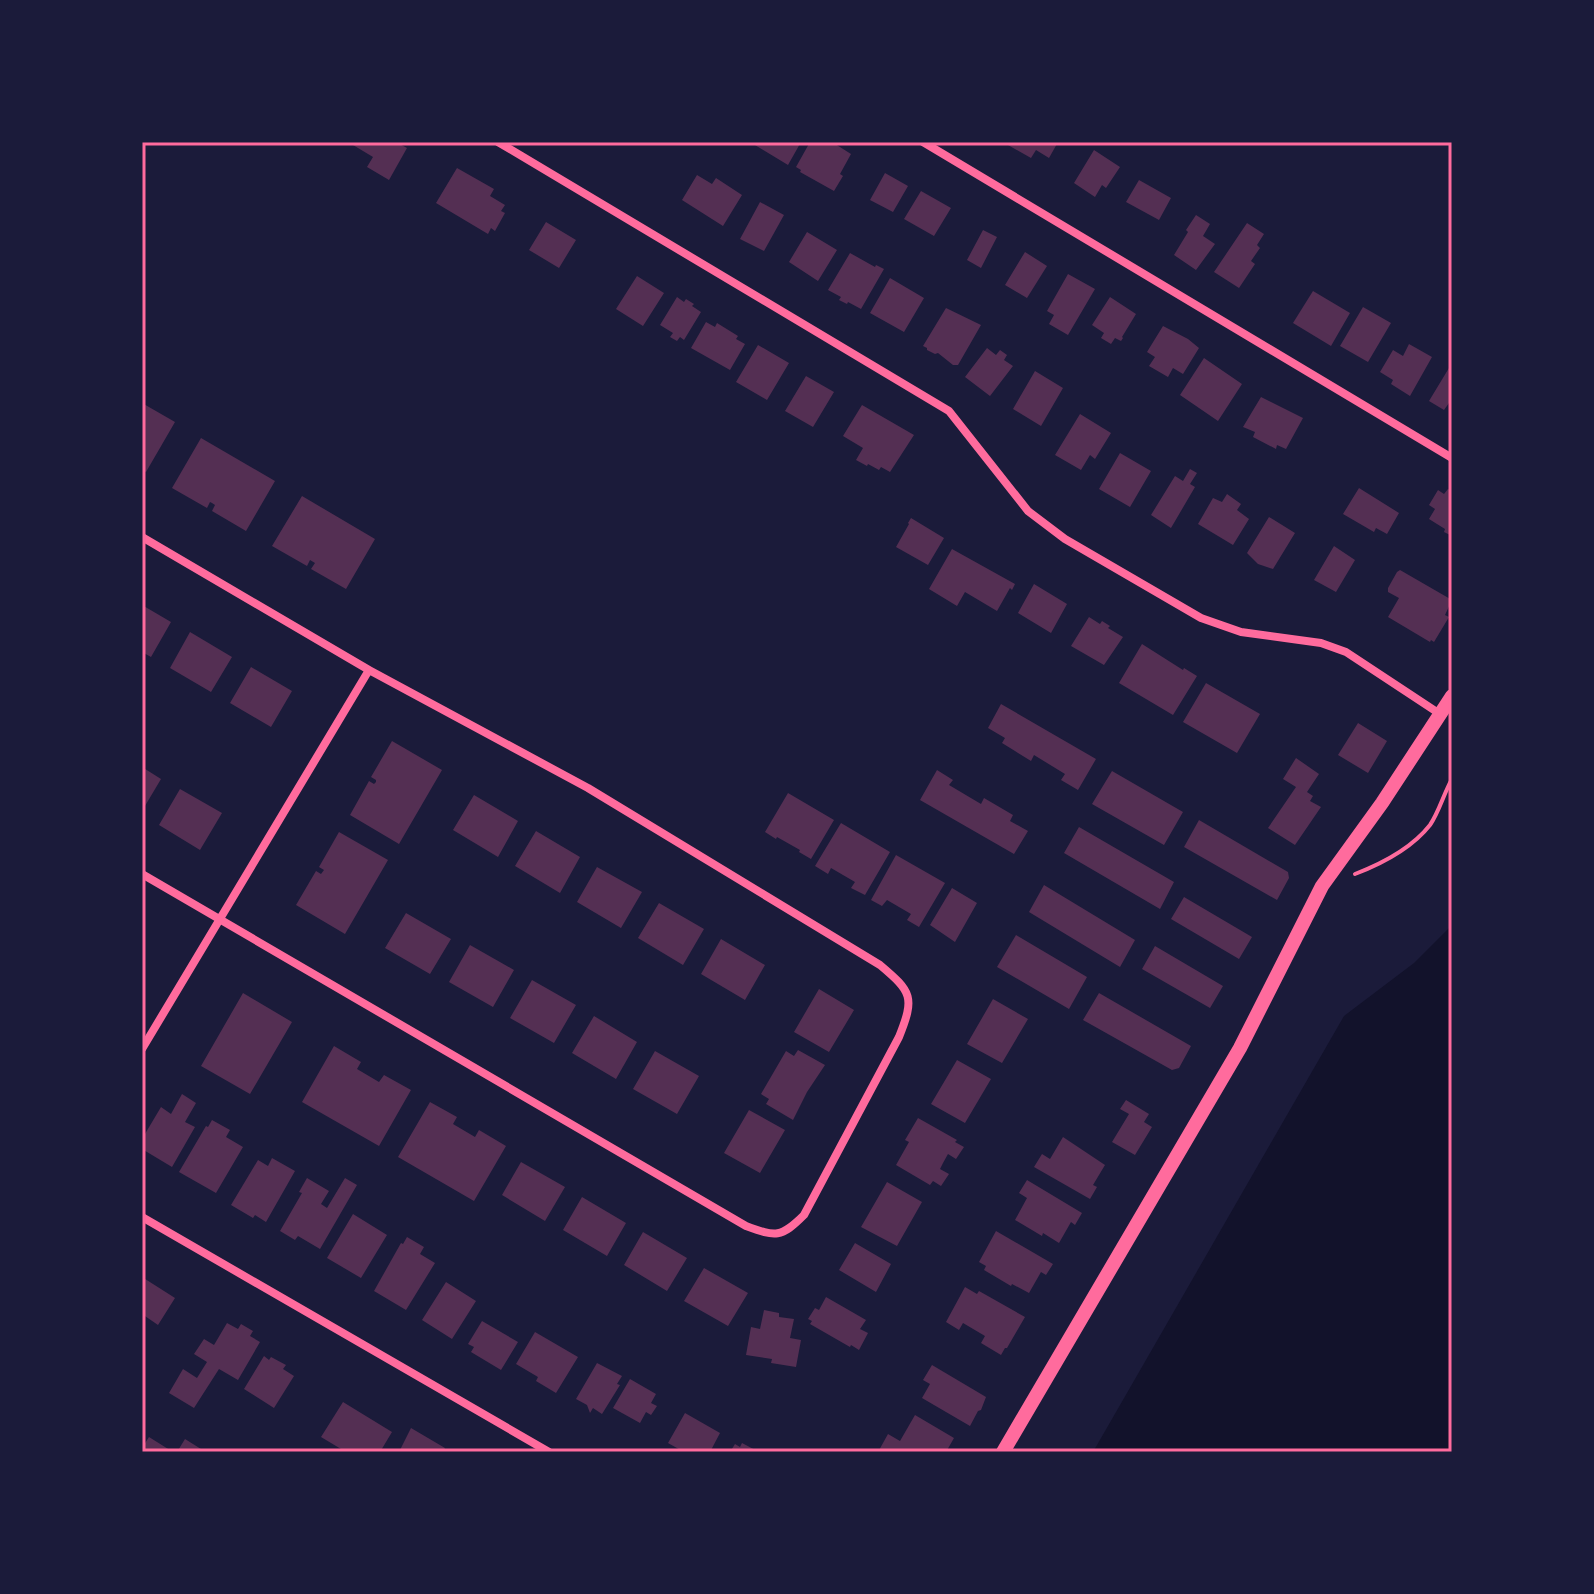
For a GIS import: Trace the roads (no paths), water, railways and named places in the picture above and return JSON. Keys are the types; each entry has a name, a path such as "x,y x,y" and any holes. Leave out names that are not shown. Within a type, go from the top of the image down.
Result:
{"street":[{"path":"498,142 949,411 1028,511 1065,539 1201,618 1241,632 1321,643 1346,652 1440,714"},
{"path":"923,142 1452,458"},
{"path":"142,537 369,670 588,788 880,965 902,984 909,997 909,1014 804,1215 790,1229 779,1234 768,1234 733,1219 142,874"},
{"path":"142,1049 369,670"},
{"path":"1003,1452 1240,1048 1322,886 1382,803 1452,696"},
{"path":"142,1217 549,1452"}]}
